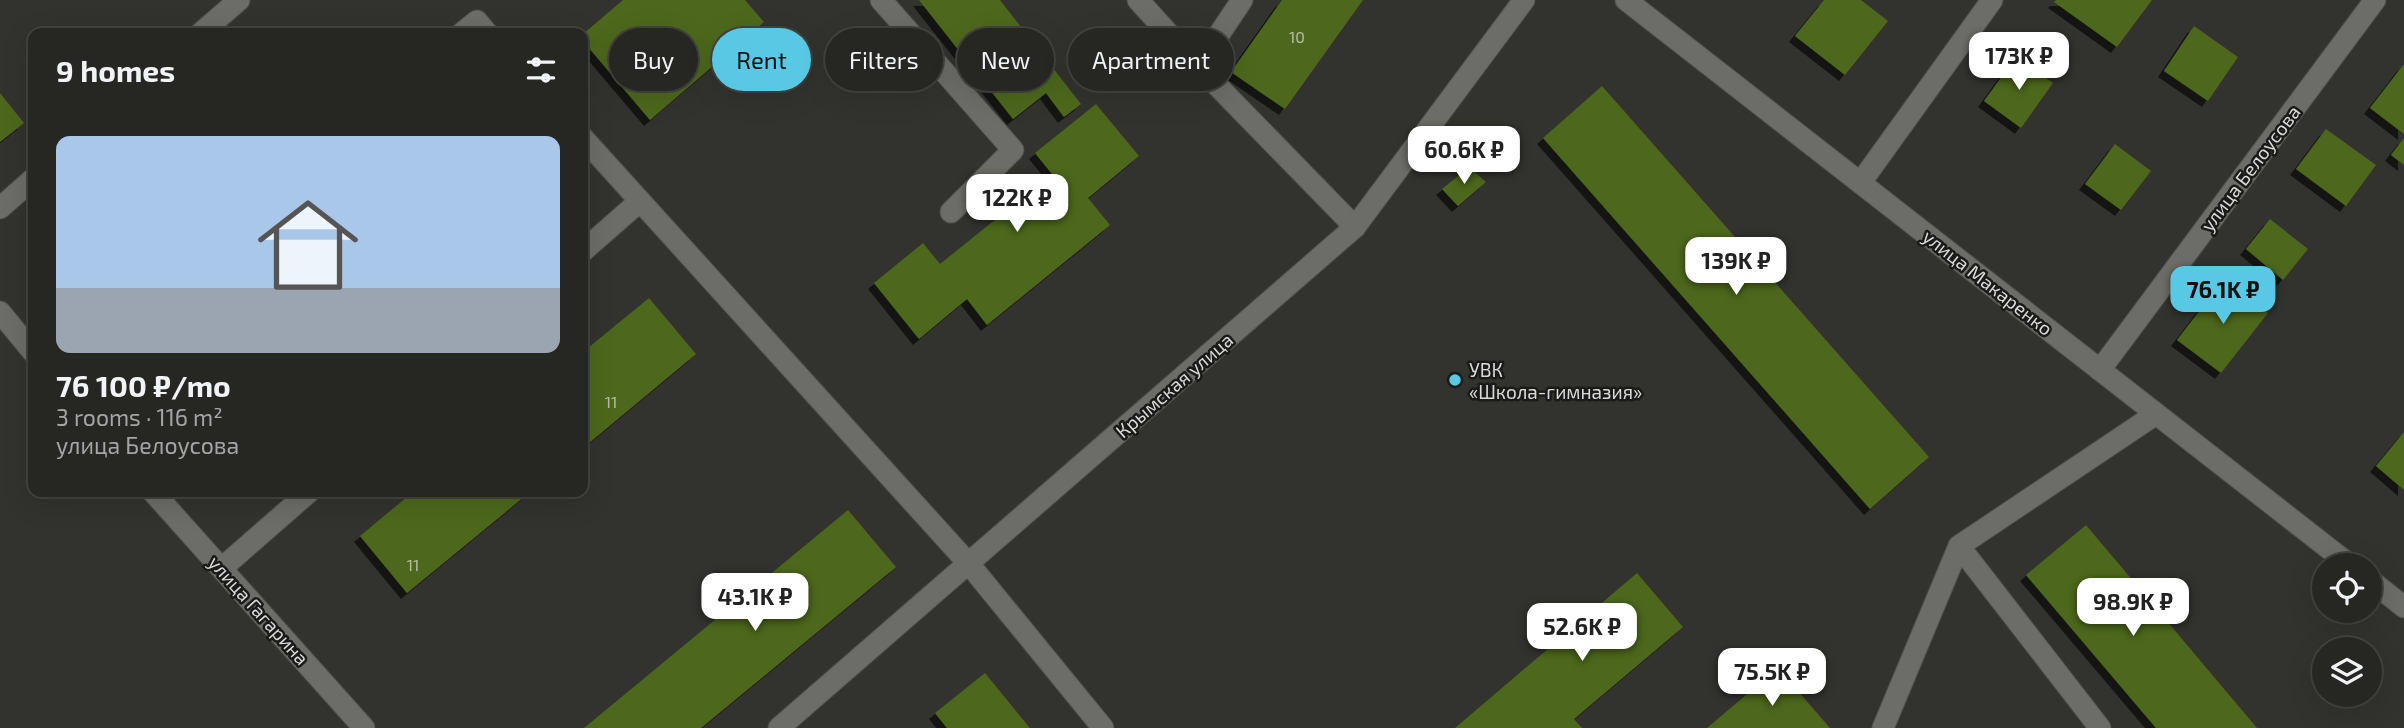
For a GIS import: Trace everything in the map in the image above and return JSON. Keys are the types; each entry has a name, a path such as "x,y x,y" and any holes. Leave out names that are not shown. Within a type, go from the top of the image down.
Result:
{"street":[{"path":"207,28 239,0"},
{"path":"881,0 1013,150 951,212"},
{"path":"1138,0 1163,28"},
{"path":"1223,28 1242,0"},
{"name":"Крымская улица","path":"779,728 1355,227 1524,0"},
{"name":"улица Макаренко","path":"1626,0 2335,553"},
{"path":"1861,182 1992,0"},
{"name":"улица Белоусова","path":"2100,370 2375,0"},
{"path":"468,28 477,21 483,28"},
{"path":"1222,91 1355,227"},
{"path":"588,144 969,564 1104,728"},
{"path":"0,208 28,183"},
{"path":"588,247 640,201"},
{"path":"0,313 28,346"},
{"path":"1883,728 1959,546 2156,414"},
{"name":"улица Гагарина","path":"158,497 364,728"},
{"path":"222,568 303,497"},
{"path":"1959,546 2100,728"},
{"path":"2382,590 2404,607"}],"building":[{"path":"623,0 745,0 764,22 757,28 712,28 712,67 698,79 698,28 609,28 609,72 588,47 588,30"},
{"path":"919,0 1000,0 1022,28 957,28 957,48"},
{"path":"1282,0 1363,0 1285,109 1234,74 1234,68"},
{"path":"1824,0 1861,0 1888,21 1845,75 1795,36"},
{"path":"2152,0 2117,47 2054,2"},
{"path":"2194,26 2238,57 2208,101 2164,71"},
{"path":"2016,57 2053,83 2021,128 1984,101"},
{"path":"2404,64 2404,134 2370,108"},
{"path":"1054,69 1068,91 1081,104 1064,117 1046,93 1013,119 991,91 1054,91"},
{"path":"1602,86 1929,457 1870,509 1543,138"},
{"path":"625,91 684,91 650,120"},
{"path":"0,93 24,123 0,142"},
{"path":"1096,104 1139,156 1088,198 1110,225 987,325 967,299 919,339 874,283 923,243 940,264 1052,174 1035,153"},
{"path":"2326,129 2376,165 2346,206 2296,169"},
{"path":"2404,138 2404,165 2391,155"},
{"path":"2115,144 2151,171 2121,210 2085,184"},
{"path":"1469,167 1486,182 1458,206 1442,189"},
{"path":"2270,219 2308,249 2283,280 2246,249"},
{"path":"2224,279 2268,313 2221,373 2177,340"},
{"path":"649,298 696,354 588,444 588,348"},
{"path":"2404,432 2404,490 2376,466"},
{"path":"407,497 524,497 407,593 360,536"},
{"path":"848,510 896,567 701,728 584,728"},
{"path":"2086,525 2257,728 2156,728 2026,575"},
{"path":"1637,573 1683,627 1574,719 1582,728 1455,728"},
{"path":"1778,668 1830,728 1707,728"},
{"path":"985,673 1030,728 947,728 935,713"}],"place":[{"name":"УВК «Школа-гимназия»","path":"1455,380"}]}
